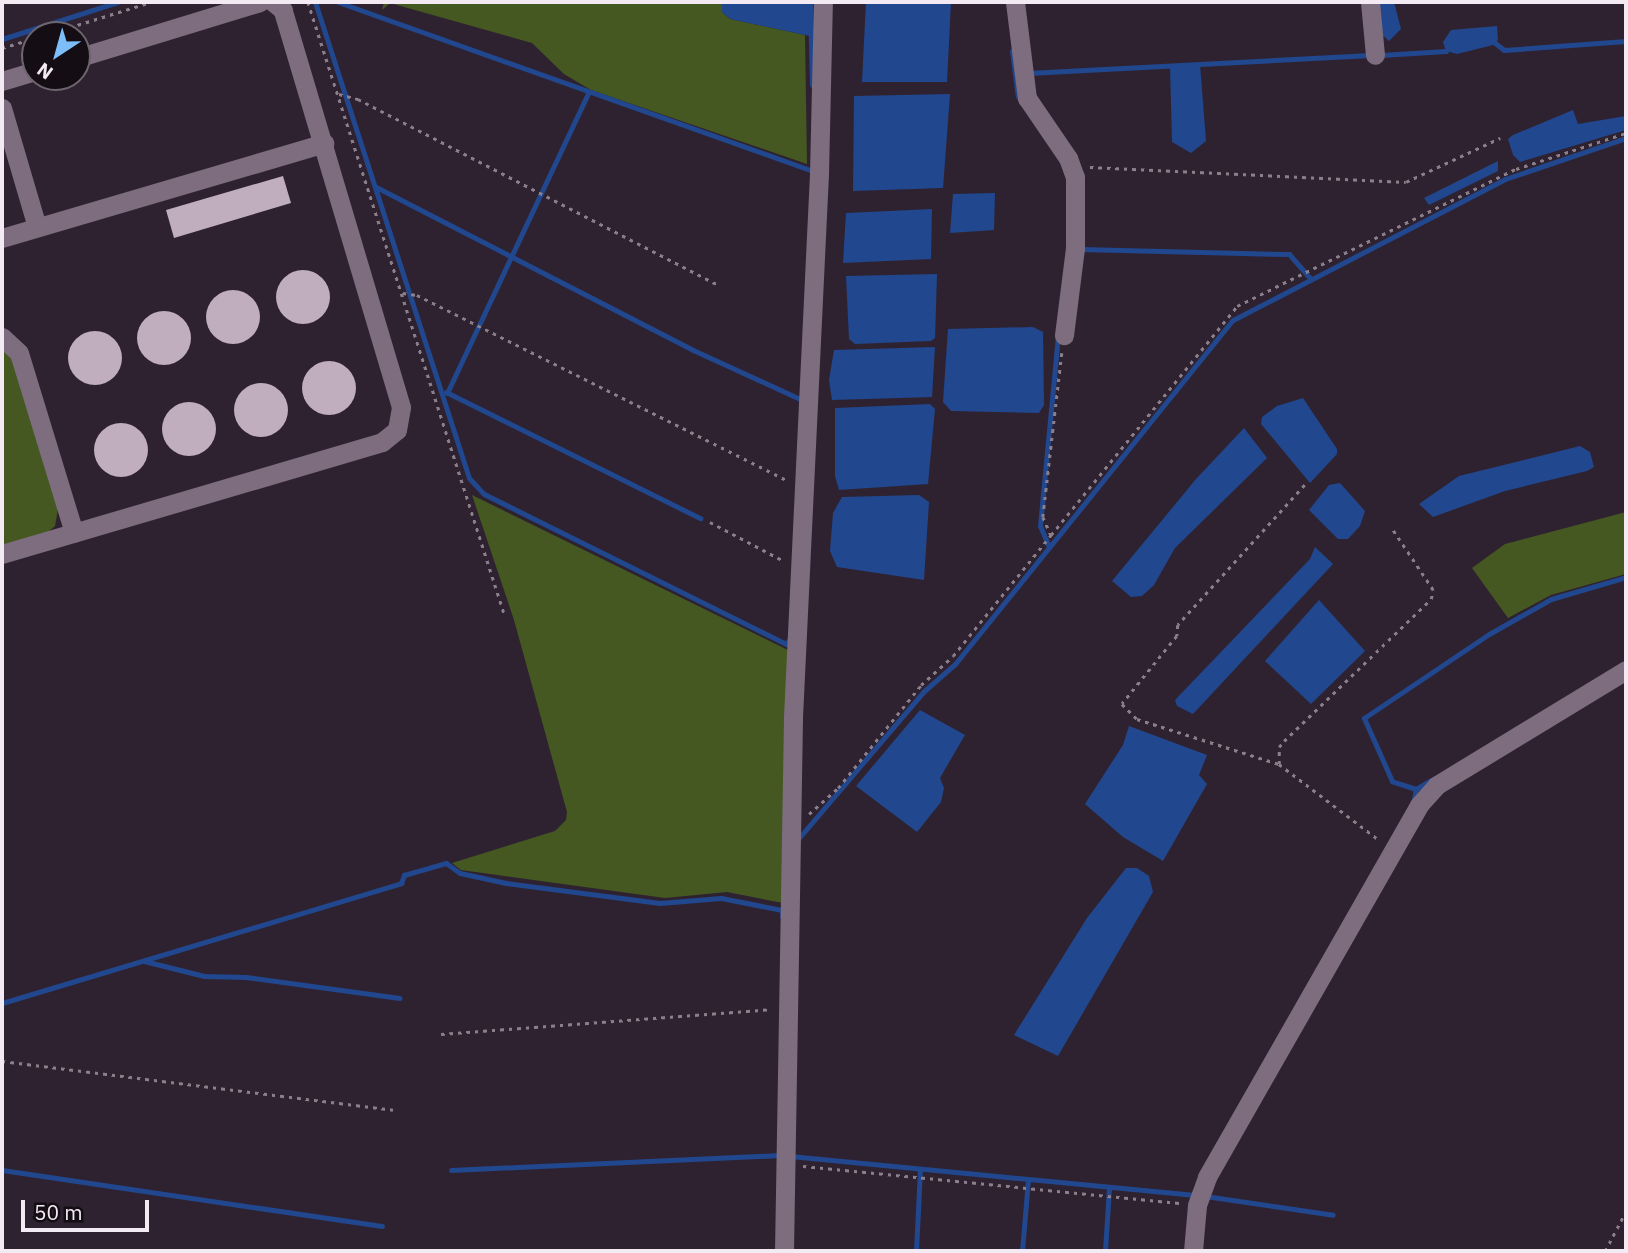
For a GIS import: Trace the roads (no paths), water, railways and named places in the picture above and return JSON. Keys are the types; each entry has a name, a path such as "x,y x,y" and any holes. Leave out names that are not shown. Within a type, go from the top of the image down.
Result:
{"street":[{"path":"91,54 260,2"},
{"path":"2,554 382,442 397,430 401,407 283,10 273,2"},
{"path":"783,1251 799,569 819,174 822,2"},
{"path":"1015,2 1027,98 1073,167 1077,215 1064,335"},
{"path":"1370,2 1375,55"},
{"path":"2,81 21,75"},
{"path":"2,108 8,155 37,227"},
{"path":"2,237 324,143"},
{"path":"2,337 19,353 74,533"},
{"path":"1193,1251 1197,1205 1207,1177 1419,804 1437,785 1626,670"}],"water":[{"path":"722,2 810,2 810,36 730,19 722,12"},
{"path":"866,2 951,2 947,82 862,82"},
{"path":"1376,2 1394,2 1401,29 1389,41 1379,32"},
{"path":"1497,26 1498,40 1493,45 1457,54 1446,51 1443,42 1451,30"},
{"path":"1200,64 1206,141 1191,153 1172,142 1170,66"},
{"path":"950,94 943,188 853,191 854,96"},
{"path":"1573,110 1578,124 1626,116 1626,130 1520,162 1513,155 1508,139 1513,135"},
{"path":"1498,161 1498,171 1429,205 1424,198"},
{"path":"995,193 994,230 950,233 953,194"},
{"path":"932,209 931,259 843,263 846,213"},
{"path":"937,274 935,338 931,341 855,344 849,339 846,276"},
{"path":"1033,327 1043,332 1044,405 1039,413 951,411 943,402 948,329"},
{"path":"935,347 932,397 832,400 829,380 834,350"},
{"path":"1303,398 1337,449 1337,454 1310,483 1261,424 1262,417 1277,406"},
{"path":"930,404 935,409 928,484 839,490 835,476 835,408"},
{"path":"1244,428 1267,458 1175,548 1154,585 1142,596 1131,597 1112,581 1196,479"},
{"path":"1580,446 1590,452 1594,467 1587,471 1505,491 1433,517 1419,504 1459,476"},
{"path":"1340,483 1365,511 1360,526 1348,539 1338,539 1309,510 1329,485"},
{"path":"919,495 929,502 924,580 837,567 830,551 833,513 842,497"},
{"path":"1315,547 1333,564 1193,714 1177,706 1175,700 1310,559"},
{"path":"1319,600 1365,651 1311,704 1265,661"},
{"path":"920,710 965,735 940,778 944,788 941,802 917,832 856,786"},
{"path":"1129,726 1207,755 1199,775 1207,784 1163,861 1123,837 1085,804 1123,745"},
{"path":"1126,868 1137,868 1149,876 1153,892 1058,1056 1014,1035 1087,918"}],"waterway":[{"path":"2,39 118,2"},
{"path":"315,2 469,478 484,494 786,644 791,637"},
{"path":"338,2 813,171"},
{"path":"810,2 812,85"},
{"path":"1495,43 1504,50 1626,41"},
{"path":"1012,51 1018,97"},
{"path":"1381,55 1446,51"},
{"path":"1028,73 1371,55"},
{"path":"447,393 588,94"},
{"path":"798,839 923,692 955,664 1233,320 1505,179 1626,138"},
{"path":"376,187 693,350 802,400"},
{"path":"1080,249 1289,254 1311,279"},
{"path":"1049,547 1040,526 1058,336"},
{"path":"446,392 700,518"},
{"path":"1416,789 1392,781 1364,718 1489,634 1551,599 1626,577"},
{"path":"1414,799 1416,789 1431,780"},
{"path":"2,1003 401,883 404,875 446,863 460,873 506,883 660,903 721,898 782,910 782,916"},
{"path":"144,961 204,976 246,977 400,998"},
{"path":"451,1170 780,1155"},
{"path":"790,1156 1195,1195"},
{"path":"916,1251 920,1169"},
{"path":"2,1170 382,1226"},
{"path":"1022,1251 1028,1179"},
{"path":"1105,1251 1109,1187"},
{"path":"1205,1196 1333,1215"}]}
